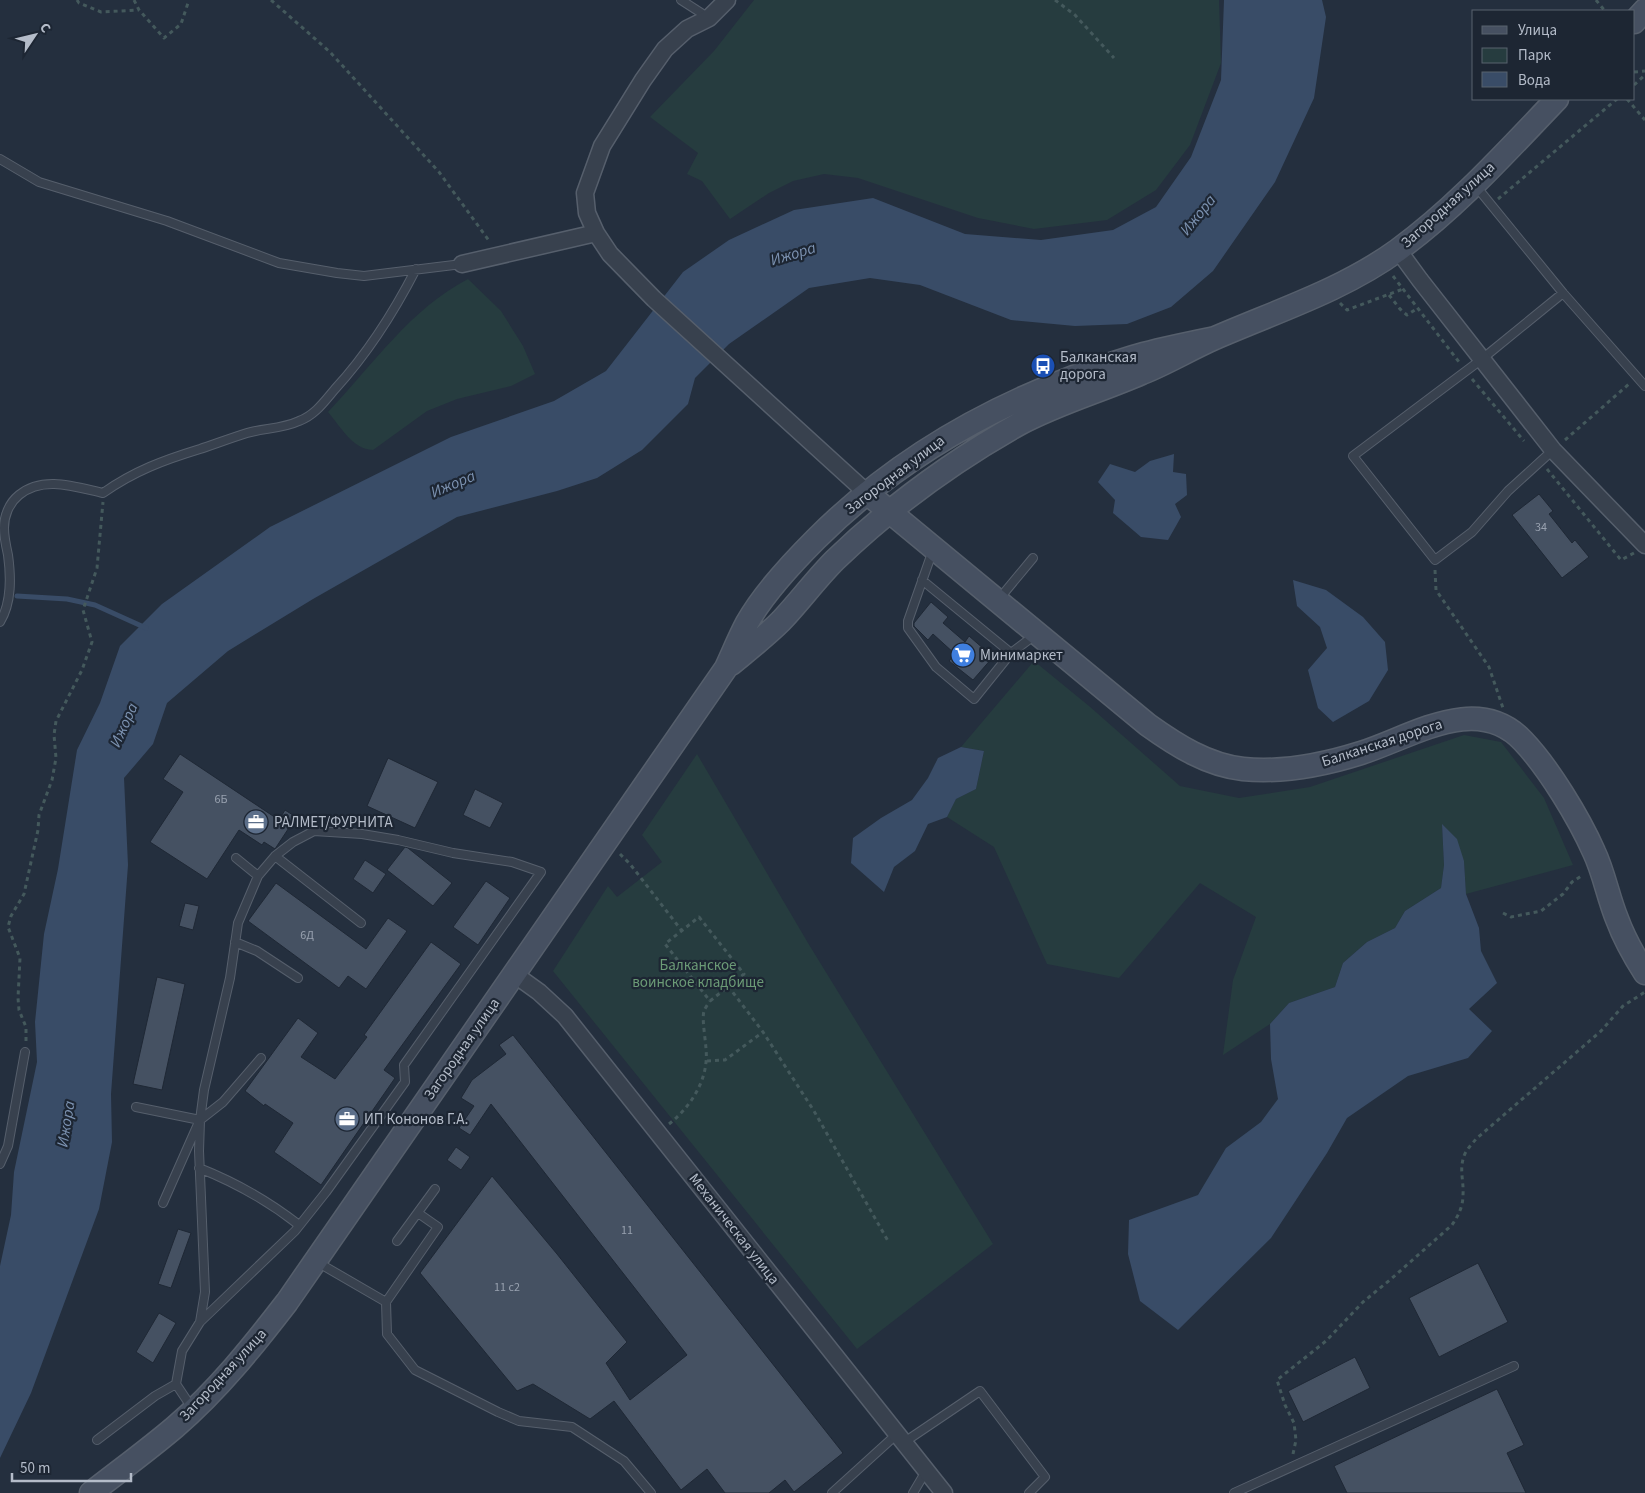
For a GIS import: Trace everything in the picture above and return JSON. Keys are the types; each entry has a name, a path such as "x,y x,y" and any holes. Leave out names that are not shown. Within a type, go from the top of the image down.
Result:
{"main road":[{"path":"1635,21 1645,10"},
{"name":"Загородная улица","path":"726,668 782,620 834,561 889,511 967,456 1019,424 1050,409 1142,373 1214,338 1342,284 1398,250 1445,211 1556,100"},
{"name":"Загородная улица","path":"91,1493 174,1428 217,1387 253,1346 316,1261 726,668 747,623 768,594 803,553 867,493 912,459 949,435 1014,401 1054,384 1135,356 1214,338"},
{"name":"Балканская дорога","path":"867,493 1140,719 1173,743 1208,761 1241,769 1302,768 1362,753 1447,721 1473,718 1500,723 1522,740 1544,767 1573,813 1594,852 1617,920 1633,954 1645,973"}],"street":[{"name":"Балканская дорога","path":"727,0 709,18 688,29 665,49 643,80 602,146 586,193 587,213 596,233 610,254 654,300 867,493"},
{"path":"462,264 596,233"},
{"path":"1398,250 1553,450 1645,545"},
{"name":"Механическая улица","path":"514,974 539,992 565,1016 944,1493"}],"lane":[{"path":"681,0 709,18"},
{"path":"0,159 39,182 167,222 279,263 337,274 364,276 462,264"},
{"path":"1473,184 1563,293 1645,386"},
{"path":"0,622 8,603 10,586 4,529 6,516 12,501 26,489 42,483 64,484 103,493 121,480 163,461 248,433 276,429 300,421 316,411 342,381 381,330 416,269"},
{"path":"1553,450 1508,491 1472,532 1435,560 1353,456 1482,359 1563,293"},
{"path":"934,548 908,621 908,628 936,667 974,698 1011,653 1037,633"},
{"path":"998,601 1033,558"},
{"path":"922,580 1011,653"},
{"path":"193,1410 176,1384 182,1351 200,1322 299,1226 326,1192 405,1082 404,1065 541,872 512,862 453,853 398,840 362,834 314,830 293,842 275,856 258,876 238,923 230,978 204,1090 200,1120 205,1292 200,1322"},
{"path":"275,856 361,923"},
{"path":"236,858 258,876"},
{"path":"234,942 257,951 298,978"},
{"path":"0,1164 8,1146 25,1052"},
{"path":"163,1203 200,1120 223,1102 261,1058"},
{"path":"136,1107 200,1120"},
{"path":"200,1168 226,1179 274,1205 299,1226"},
{"path":"398,1241 435,1189"},
{"path":"418,1213 438,1227 386,1302 387,1334 415,1370 518,1421 572,1427 624,1461 651,1493"},
{"path":"316,1261 386,1302"},
{"path":"1234,1493 1514,1366"},
{"path":"97,1440 155,1396 176,1384"},
{"path":"832,1493 900,1438 980,1391 1045,1477 1029,1493"},
{"path":"913,1493 926,1471"}],"path":[{"path":"77,0 101,12 139,10"},
{"path":"134,0 139,10 164,38 181,24 189,0"},
{"path":"271,0 330,52 439,172 500,256"},
{"path":"1055,0 1075,16 1114,58"},
{"path":"1596,0 1604,10"},
{"path":"1635,84 1645,75"},
{"path":"1490,206 1616,100"},
{"path":"1628,100 1645,120"},
{"path":"1338,300 1347,310 1403,289"},
{"path":"1389,295 1407,315 1418,308"},
{"path":"1553,450 1637,377"},
{"path":"25,1052 26,1028 19,1010 18,998 20,958 8,927 11,916 24,894 38,830 39,815 52,780 56,758 54,735 56,721 82,670 92,642 83,610 97,568 103,493"},
{"path":"1435,560 1436,590 1488,667 1503,708 1500,723"},
{"path":"605,842 625,857 682,931"},
{"path":"1503,913 1511,917 1540,911 1563,894 1580,875 1600,870"},
{"path":"665,1127 685,1109 695,1095 702,1078 706,1061 704,1011 710,1001 744,974 699,917 665,944 710,1001"},
{"path":"728,986 764,1032 814,1111 888,1241"},
{"path":"1291,1467 1296,1440 1294,1422 1285,1405 1278,1380 1326,1341 1363,1302 1452,1225 1462,1206 1464,1195 1461,1168 1465,1153 1476,1140 1601,1031 1623,1006 1645,992"},
{"path":"706,1061 725,1060 764,1032"}],"green space":[{"path":"754,0 1219,0 1221,63 1190,145 1156,190 1107,220 1034,229 978,218 858,178 824,174 793,181 769,193 730,219 702,181 687,174 698,153 650,117 714,51"},
{"path":"468,279 501,311 523,346 535,374 511,386 457,399 427,411 373,450 359,446 328,412 410,322 447,291"},
{"path":"1034,661 1089,706 1180,786 1239,798 1310,787 1464,735 1501,742 1544,798 1573,865 1466,894 1464,861 1442,825 1444,865 1441,888 1405,911 1395,928 1367,942 1343,963 1335,987 1289,1003 1270,1024 1223,1055 1233,980 1256,917 1200,883 1119,978 1047,964 994,847 947,817 956,799 976,789 984,751 961,747"},
{"name":"Балканское воинское кладбище","path":"697,754 808,943 993,1244 857,1349 553,971 608,886 617,897 662,862 642,835"}],"water":[{"name":"Ижора","path":"1224,0 1322,0 1326,17 1314,98 1275,182 1213,271 1171,307 1127,324 1075,326 1011,320 920,285 870,278 809,288 729,344 695,378 688,404 642,450 597,478 557,491 457,517 313,599 228,651 167,703 153,744 124,778 128,865 111,1094 112,1142 99,1209 31,1393 0,1458 0,1266 11,1215 14,1172 37,1062 35,1022 44,934 58,869 77,750 100,703 120,646 162,604 270,527 451,437 554,401 606,371 683,272 729,240 794,210 873,198 965,234 1041,240 1113,230 1156,207 1191,157 1221,80"},
{"path":"1174,454 1173,472 1186,474 1187,495 1175,504 1181,517 1168,540 1141,537 1113,513 1115,500 1098,482 1110,464 1135,472 1150,461"},
{"path":"1293,580 1326,590 1363,617 1385,642 1388,670 1369,701 1333,722 1318,708 1308,670 1327,648 1320,627 1297,606"},
{"path":"961,747 984,751 976,789 956,799 947,817 928,824 915,851 894,867 884,892 851,863 853,838 881,818 912,800 928,778 938,758"},
{"path":"1442,824 1457,839 1464,861 1466,894 1479,928 1481,951 1497,983 1469,1009 1492,1031 1468,1058 1408,1076 1347,1118 1327,1153 1271,1238 1178,1330 1140,1301 1128,1254 1129,1220 1198,1195 1226,1148 1261,1122 1278,1099 1271,1059 1270,1024 1289,1003 1335,987 1343,963 1367,942 1395,928 1405,911 1441,888 1444,865"}],"building":[{"path":"1539,494 1553,511 1549,514 1572,543 1575,540 1589,557 1562,578 1512,515"},
{"path":"931,602 948,617 943,623 965,642 969,636 993,657 973,680 949,661 955,654 933,634 928,640 914,626 914,623"},
{"path":"180,754 279,820 285,810 296,817 275,849 264,842 262,845 239,830 207,879 150,842 183,792 163,779"},
{"path":"388,758 438,782 415,828 367,806"},
{"path":"475,789 503,803 490,828 463,815"},
{"path":"405,847 452,883 433,906 387,870"},
{"path":"365,860 386,874 373,893 353,879"},
{"path":"486,881 510,898 478,945 453,927"},
{"path":"276,883 366,949 388,918 407,931 366,989 348,976 339,988 248,921"},
{"path":"185,903 199,906 193,930 179,926"},
{"path":"431,942 461,964 384,1070 395,1078 321,1185 274,1152 293,1123 265,1104 264,1106 245,1091 298,1018 318,1033 301,1057 335,1079 367,1037 364,1035"},
{"path":"157,977 185,984 162,1090 133,1084"},
{"path":"513,1035 843,1453 794,1492 785,1480 769,1493 725,1493 707,1469 681,1490 614,1401 590,1419 533,1384 517,1391 420,1273 492,1176 627,1342 606,1363 630,1400 687,1355 491,1104 470,1135 459,1128 474,1106 461,1098 472,1080 506,1054 499,1045"},
{"path":"456,1147 470,1157 461,1170 447,1160"},
{"path":"178,1229 191,1233 171,1288 158,1284"},
{"path":"1478,1263 1508,1322 1439,1357 1409,1298"},
{"path":"159,1313 176,1323 153,1363 136,1352"},
{"path":"1355,1357 1370,1388 1303,1422 1288,1391"},
{"path":"1497,1389 1524,1445 1507,1453 1526,1493 1347,1493 1334,1466"}],"waterway":[{"path":"17,596 67,599 95,605 146,628"}],"place":[{"name":"Балканская дорога","path":"1043,366"},
{"name":"Минимаркет","path":"963,655"},
{"name":"РАЛМЕТ/ФУРНИТА","path":"256,822"},
{"name":"ИП Кононов Г.А.","path":"347,1119"}]}
